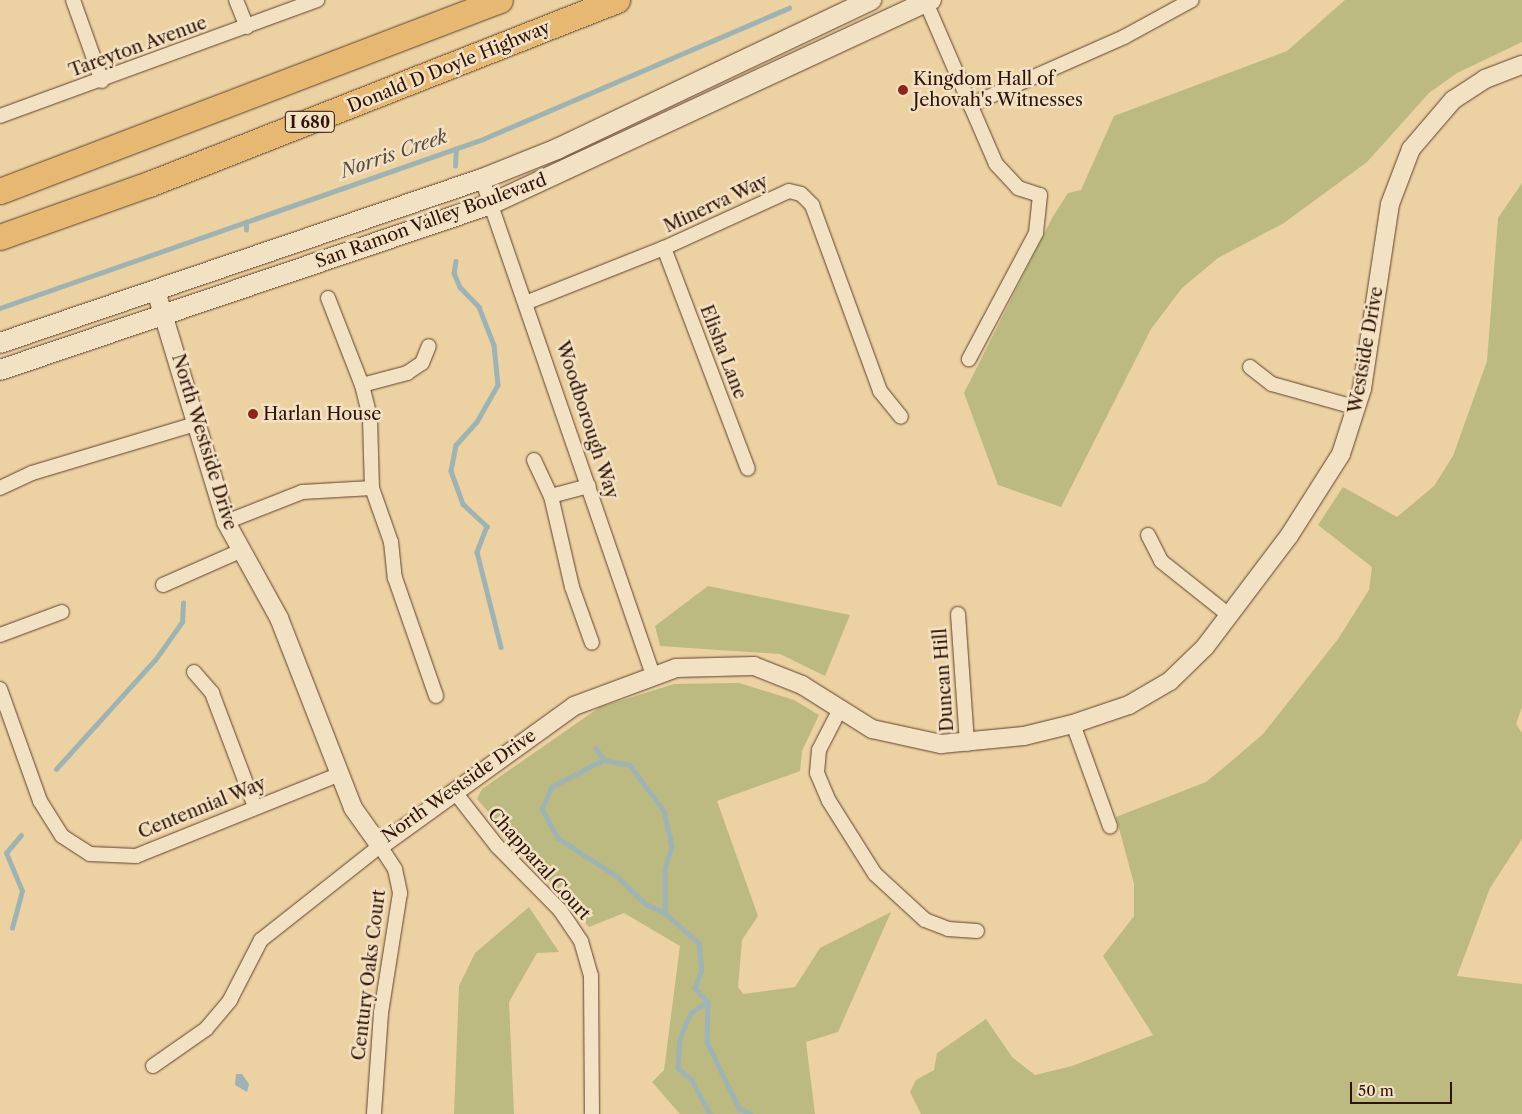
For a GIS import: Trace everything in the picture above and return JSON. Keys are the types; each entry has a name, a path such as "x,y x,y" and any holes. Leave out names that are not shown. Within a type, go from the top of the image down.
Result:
{"highway":[{"name":"I 680","path":"0,191 500,0"},
{"name":"Donald D Doyle Highway","path":"0,237 158,180 617,0"}],"main road":[{"name":"San Ramon Valley Boulevard","path":"0,343 482,179 557,149 871,0"},
{"name":"San Ramon Valley Boulevard","path":"0,370 491,204 927,1"}],"street":[{"path":"73,0 102,81"},
{"path":"236,0 247,27"},
{"name":"Tareyton Avenue","path":"0,116 102,81 317,0"},
{"path":"970,105 1124,37 1192,0"},
{"path":"927,1 970,105 1006,180 1040,195 1036,233 969,359"},
{"name":"Westside Drive","path":"1073,724 1129,705 1170,681 1229,615 1327,481 1358,408 1387,218 1400,171 1419,136 1453,100 1485,79 1522,65"},
{"name":"Woodborough Way","path":"482,179 528,302 653,675"},
{"name":"Minerva Way","path":"528,302 664,248 789,191 801,194 812,205 880,391 901,417"},
{"name":"Elisha Lane","path":"664,248 748,469"},
{"name":"North Westside Drive","path":"156,291 199,423 226,522 240,551 279,618 338,775 354,808 380,846 574,706 653,675 709,664 754,666 802,685 838,711 872,729 913,740 967,744 1073,724"},
{"path":"328,298 362,385 370,418 372,488 392,542 395,578 436,696"},
{"path":"362,385 408,373 422,363 429,346"},
{"path":"1250,367 1272,384 1358,408"},
{"path":"0,488 32,473 199,423"},
{"path":"534,460 551,496 572,587 592,643"},
{"path":"551,496 589,486"},
{"path":"226,522 302,492 372,488"},
{"path":"1148,535 1161,560 1229,615"},
{"path":"163,585 240,551"},
{"path":"0,635 62,612"},
{"name":"Duncan Hill","path":"958,614 967,744"},
{"path":"194,672 212,693 255,807"},
{"name":"Centennial Way","path":"0,689 40,801 62,836 90,854 136,856 338,775"},
{"path":"838,711 819,750 817,772 875,874 925,920 948,929 976,931"},
{"path":"1073,724 1110,826"},
{"name":"Chapparal Court","path":"454,791 497,846 560,910 581,940 591,976 592,1114"},
{"path":"153,1066 206,1029 224,1008 262,940 380,846"},
{"name":"Century Oaks Court","path":"374,1114 381,1012 400,893 395,869 380,846"}],"shaded area":[{"path":"1345,0 1522,0 1522,42 1457,73 1429,93 1367,162 1284,223 1218,258 1182,288 1151,329 1061,507 998,485 964,393 1052,218 1068,193 1081,190 1114,116 1287,51"},
{"path":"1522,183 1522,707 1516,724 1522,733 1522,839 1490,888 1457,976 1522,984 1522,1114 921,1114 910,1092 916,1080 934,1070 937,1053 986,1019 1012,1057 1035,1075 1072,1066 1153,1035 1103,956 1134,916 1134,884 1116,817 1206,782 1263,734 1338,639 1369,590 1372,567 1318,525 1343,487 1397,517 1434,486 1453,456 1487,361 1498,218"},
{"path":"708,586 850,615 825,676 780,654 660,646 655,626"},
{"path":"739,683 794,700 819,715 802,751 800,771 717,801 758,916 742,940 738,987 743,994 795,987 820,948 891,912 838,1032 806,1042 815,1114 680,1114 652,1082 664,1070 680,946 624,913 589,927 477,799 482,789 600,707 674,684"},
{"path":"529,907 559,952 537,953 509,1002 514,1114 454,1114 459,986 475,953"},
{"path":"236,1074 242,1074 249,1084 247,1092 235,1085"}],"waterway":[{"name":"Norris Creek","path":"0,308 483,139 789,8"},
{"path":"455,166 456,149"},
{"name":"Norris Creek","path":"246,222 246,230"},
{"path":"456,261 454,273 460,287 479,307 494,345 498,385 477,422 456,445 451,471 463,504 487,526 477,552 501,647"},
{"path":"56,769 155,660 182,622 183,603"},
{"path":"596,748 604,760 630,765 664,811 672,847 665,868 665,913 699,943 702,970 695,988 708,1002 707,1042 739,1108 751,1114"},
{"path":"604,760 552,787 542,809 558,838 618,877 646,904 665,913"},
{"path":"12,928 22,891 6,853 21,835"},
{"path":"708,1002 691,1013 680,1039 678,1068 692,1080 710,1114"}],"place":[{"name":"Kingdom Hall of Jehovah's Witnesses","path":"903,90"},
{"name":"Harlan House","path":"253,414"}]}
